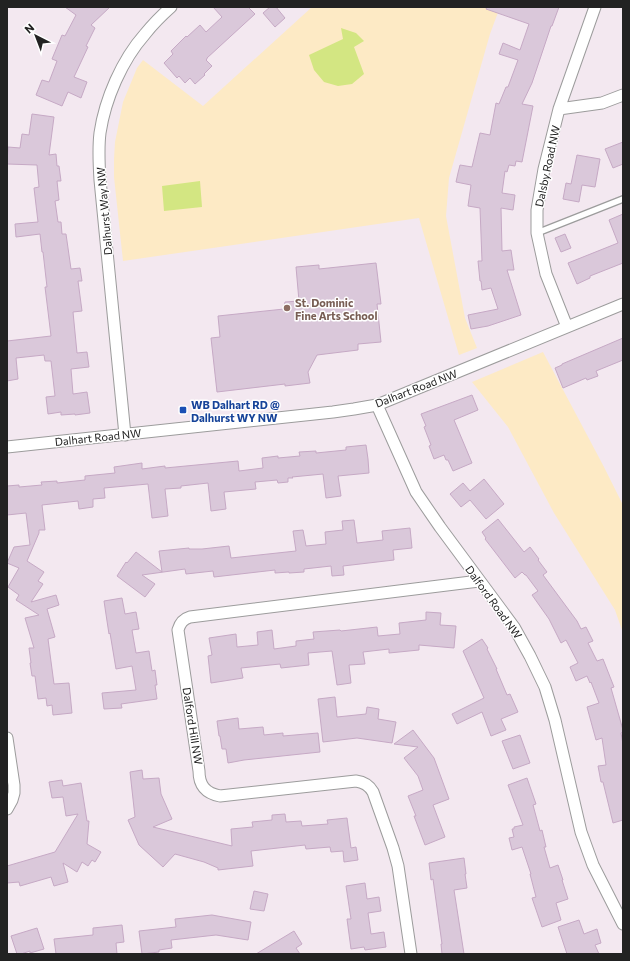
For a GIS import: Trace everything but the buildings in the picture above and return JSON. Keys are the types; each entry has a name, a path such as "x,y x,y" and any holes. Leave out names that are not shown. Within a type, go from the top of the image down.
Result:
{"street":[{"name":"Dalhurst Way NW","path":"125,435 100,180 100,134 108,101 115,83 131,53 144,34 171,7"},
{"name":"Dalsby Road NW","path":"567,327 546,274 537,233 537,210 544,170 559,109 595,7"},
{"path":"559,109 602,102 623,95"},
{"name":"Dalhart Road NW","path":"7,447 333,412 377,405 623,304"},
{"name":"Dalford Road NW","path":"377,405 416,492 440,528 514,627 545,687 555,720 581,832 593,864 623,924"},
{"name":"Dalford Hill NW","path":"411,954 398,866 373,792 366,784 356,781 220,796 210,793 201,784 178,630 181,622 190,617 479,581"},
{"path":"7,738 14,793 7,809"}],"lane":[{"path":"537,233 623,199"}],"shaded area":[{"path":"312,7 500,7 490,34 449,178 446,216 465,318 477,348 459,355 419,218 123,261 114,177 115,142 123,102 137,68 143,60 203,106"},
{"path":"543,352 623,505 623,633 615,610 554,513 508,427 472,382"}],"green space":[{"path":"341,28 356,33 364,41 354,47 364,74 352,84 338,86 324,82 314,70 309,55 343,39"},
{"path":"200,181 202,207 164,211 162,186"}],"place":[{"name":"St. Dominic Fine Arts School","path":"287,308"},
{"name":"WB Dalhart RD @ Dalhurst WY NW","path":"183,410"}]}
